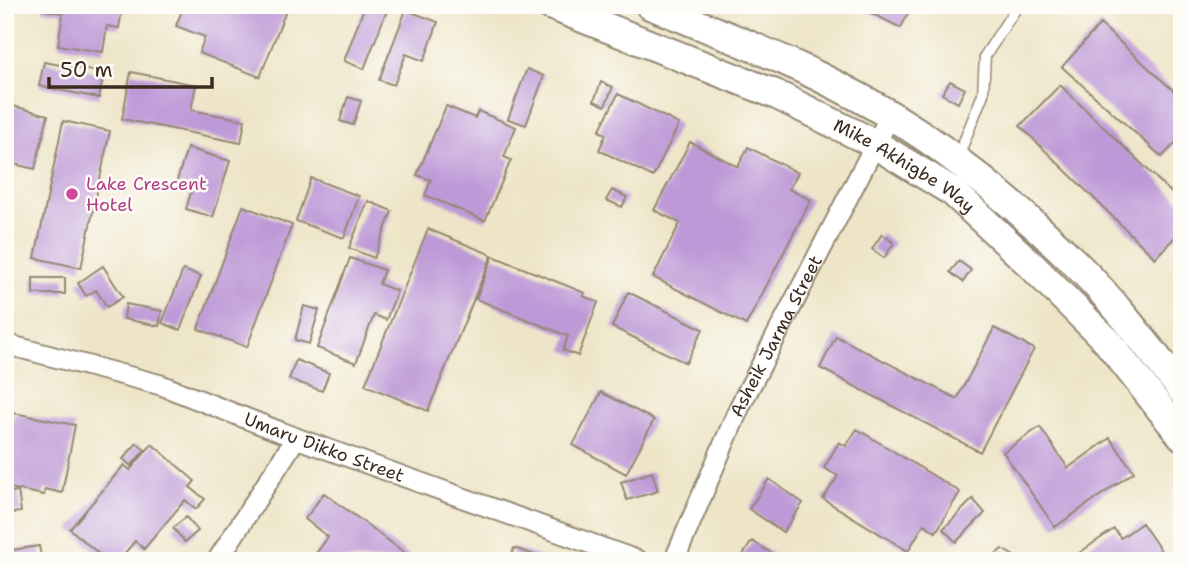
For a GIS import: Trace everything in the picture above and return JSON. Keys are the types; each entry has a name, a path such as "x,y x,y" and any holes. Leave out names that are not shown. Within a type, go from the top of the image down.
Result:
{"street":[{"name":"Mike Akhigbe Way","path":"550,5 775,94 875,144 953,192 1107,341 1182,436"},
{"name":"Mike Akhigbe Way","path":"650,5 734,38 832,84 890,116 956,160 1019,210 1081,269 1182,390"},
{"name":"Asheik Jarma Street","path":"674,561 740,406 890,116"},
{"name":"Umaru Dikko Street","path":"5,344 161,385 296,438 639,561"},
{"path":"217,561 296,438"}],"lane":[{"path":"956,160 984,94 985,56 1018,5"}],"building":[{"path":"44,5 123,5 119,28 107,26 103,52 58,45 63,13 43,10"},
{"path":"184,5 288,5 260,77 199,53 205,37 176,26"},
{"path":"365,5 389,5 364,69 344,61"},
{"path":"855,5 912,5 901,28"},
{"path":"406,10 438,22 424,61 406,54 394,85 379,80"},
{"path":"1100,24 1174,91 1176,89 1182,94 1182,136 1162,157 1062,67"},
{"path":"44,62 104,73 99,98 39,86"},
{"path":"527,69 544,76 526,125 508,119"},
{"path":"131,72 196,85 191,110 245,120 241,143 122,119"},
{"path":"950,81 965,89 958,103 942,94"},
{"path":"601,82 613,87 605,106 594,101"},
{"path":"1060,85 1182,203 1182,230 1155,258 1020,126"},
{"path":"618,94 679,124 653,177 599,150 606,134 599,131"},
{"path":"348,97 361,101 353,125 340,121"},
{"path":"5,104 48,115 35,169 5,162"},
{"path":"446,106 475,118 478,111 516,127 504,157 511,160 485,221 425,195 431,180 417,175"},
{"name":"Lake Crescent Hotel","path":"63,121 110,131 81,268 35,258"},
{"path":"690,142 738,167 748,147 798,173 789,189 811,200 746,325 653,277 680,223 654,210"},
{"path":"187,148 230,161 213,217 186,209 192,189 176,184"},
{"path":"311,178 359,196 344,238 296,221"},
{"path":"612,190 627,197 622,207 606,200"},
{"path":"368,201 392,211 374,258 349,248"},
{"path":"243,206 292,225 247,347 198,329"},
{"path":"428,229 492,255 428,411 365,385"},
{"path":"882,234 894,243 884,258 872,249"},
{"path":"493,256 585,293 583,296 598,302 578,356 563,350 568,336 476,299"},
{"path":"350,258 384,270 379,284 397,291 386,320 374,315 356,363 317,348"},
{"path":"959,261 971,270 963,282 950,272"},
{"path":"103,266 123,297 107,307 96,290 86,296 78,283"},
{"path":"183,270 201,276 180,330 162,323"},
{"path":"33,278 65,278 65,294 33,294"},
{"path":"628,292 703,329 686,363 612,327"},
{"path":"126,304 162,311 159,326 124,319"},
{"path":"304,306 319,310 309,344 295,340"},
{"path":"994,328 1034,349 980,452 820,368 836,336 957,399"},
{"path":"296,360 329,373 322,391 289,379"},
{"path":"601,392 654,420 626,474 573,445"},
{"path":"14,413 75,425 62,493 45,489 44,495 5,487 5,459"},
{"path":"1040,427 1068,468 1110,438 1134,472 1055,527 1003,452"},
{"path":"857,429 960,492 936,532 924,524 908,551 823,499 838,476 824,468 839,442 846,446"},
{"path":"137,443 145,450 131,466 123,459"},
{"path":"152,444 195,481 190,487 205,499 196,509 185,500 144,549 135,541 118,561 107,561 70,529 124,465 130,470"},
{"path":"652,472 658,491 627,500 621,482"},
{"path":"769,479 803,503 783,532 749,509"},
{"path":"18,491 21,512 5,514 5,493"},
{"path":"324,493 412,558 410,561 312,559 328,537 305,519"},
{"path":"973,499 985,513 956,542 943,529"},
{"path":"186,517 198,531 185,542 173,528"},
{"path":"1142,523 1168,561 1079,561 1076,555 1114,529 1121,538"},
{"path":"752,541 784,561 739,561"},
{"path":"39,546 42,561 5,561 5,551"},
{"path":"514,548 549,560 549,561 510,561"},
{"path":"1002,549 1014,556 1018,561 987,561"}],"place":[{"name":"Lake Crescent Hotel","path":"72,194"}]}
